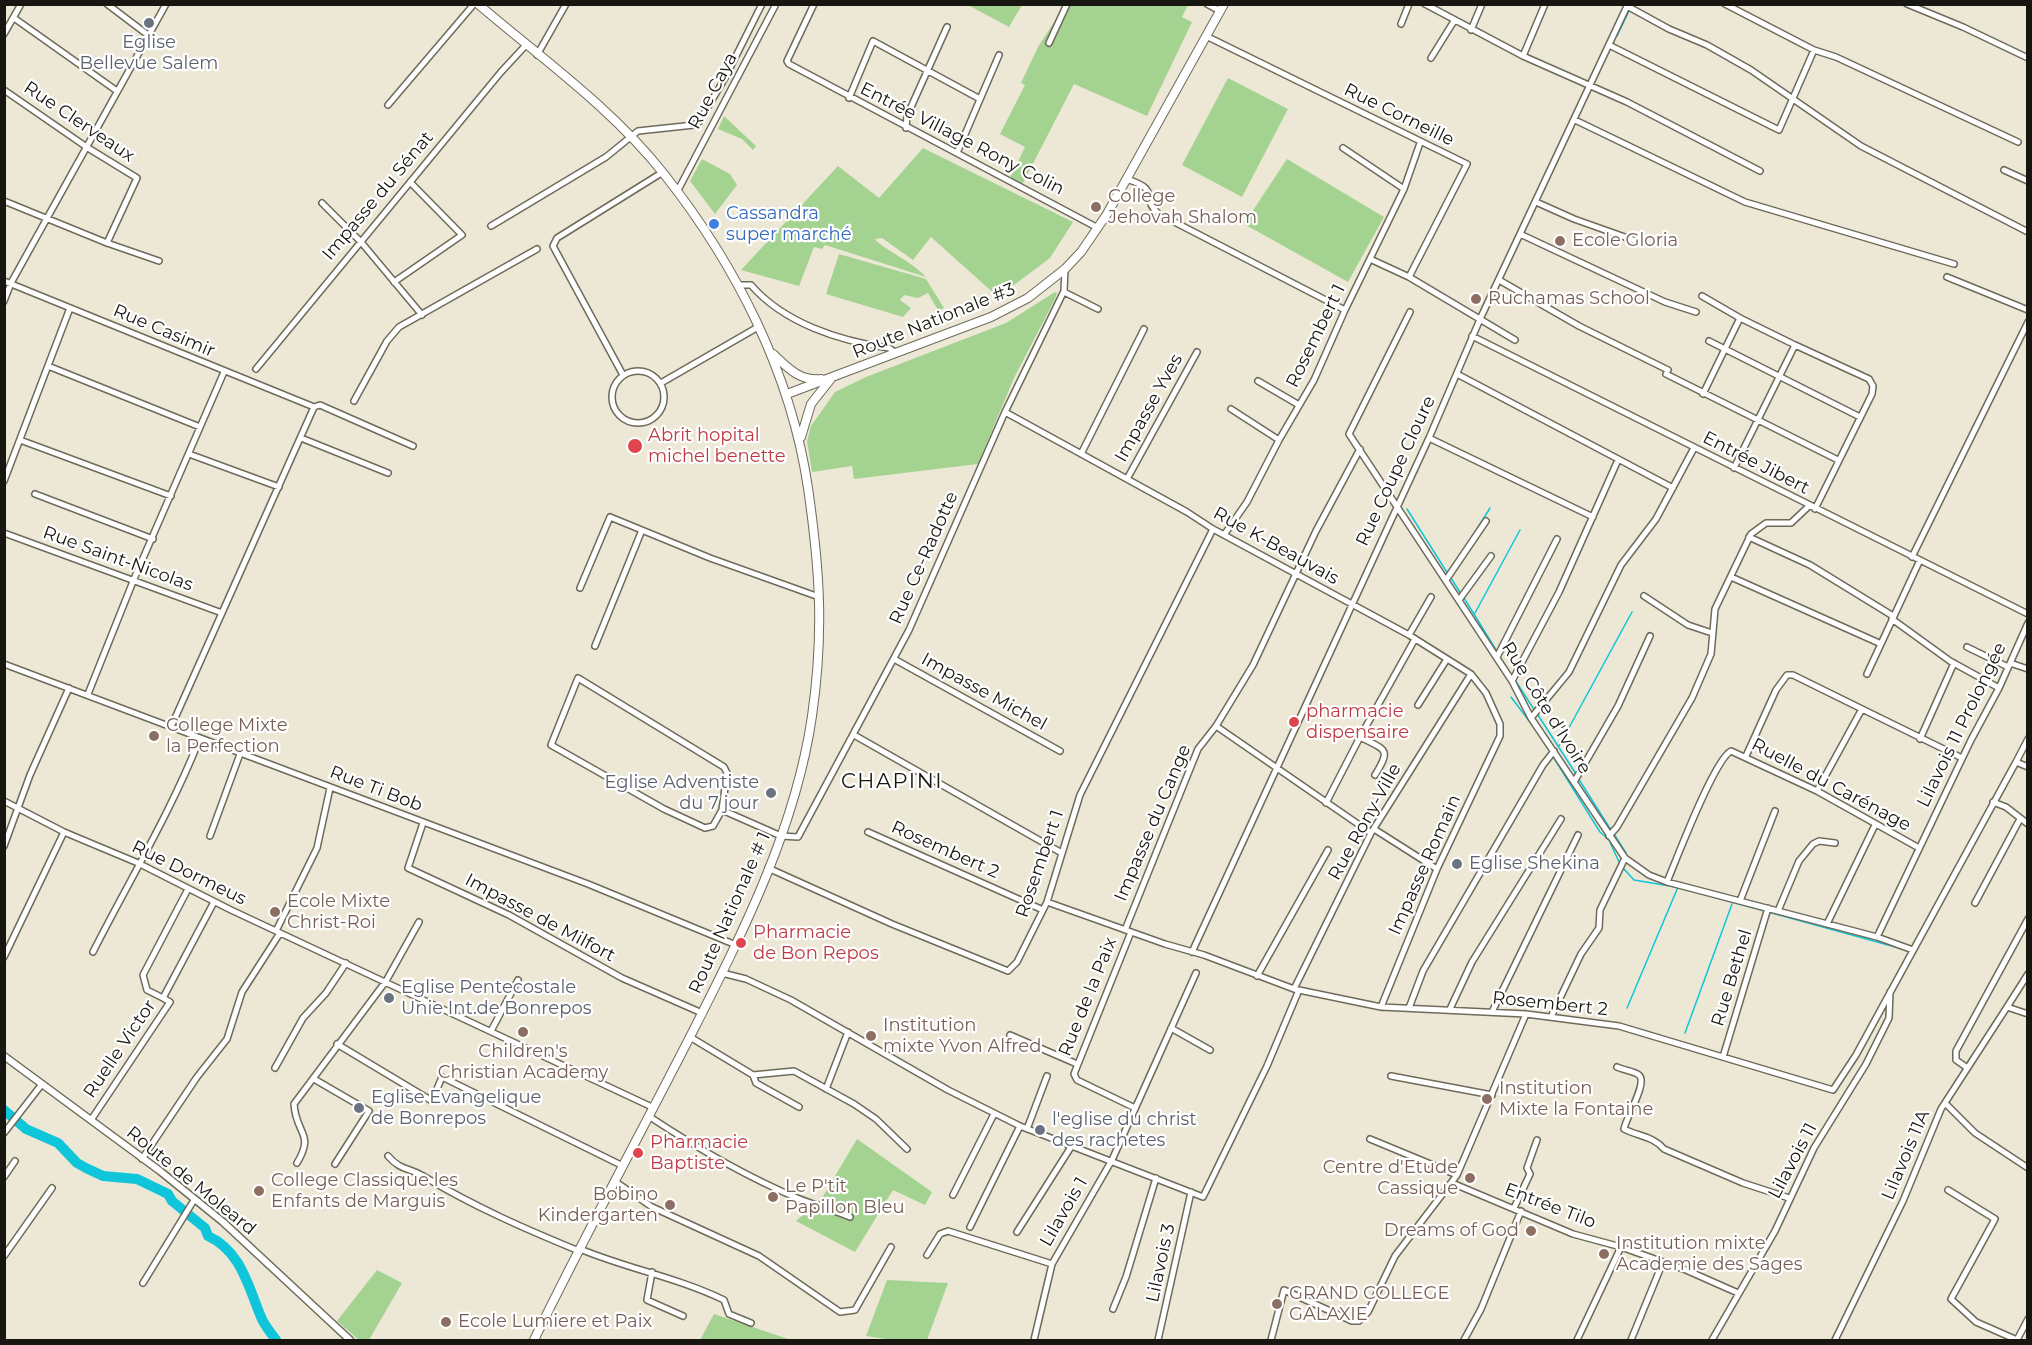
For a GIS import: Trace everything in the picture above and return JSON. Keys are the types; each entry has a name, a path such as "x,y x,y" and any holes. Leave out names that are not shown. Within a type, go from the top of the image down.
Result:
{"main road":[{"name":"Route Nationale # 1","path":"476,4 632,137 663,172 714,244 738,285 771,352 801,438 817,544 821,597 812,718 801,771 781,836 736,945 534,1341"},
{"name":"Route Nationale #3","path":"787,394 896,354 1010,308 1028,298 1065,269 1098,228 1222,8"},
{"path":"771,352 802,378 831,378"},
{"path":"801,438 812,404 831,378"}],"street":[{"path":"4,34 21,4"},
{"path":"107,4 148,35"},
{"path":"4,301 8,282 47,219 166,4"},
{"path":"388,105 476,4"},
{"path":"537,55 566,4"},
{"path":"491,226 606,157 643,129 694,125 699,122 717,93 762,4"},
{"name":"Rue Caya","path":"677,192 776,4"},
{"name":"Entrée Village Rony Colin","path":"814,4 787,62 849,98 1098,228"},
{"path":"1049,43 1067,4"},
{"path":"1207,4 1222,8"},
{"path":"1401,24 1409,4"},
{"path":"1425,4 1523,56 1589,86 1760,171"},
{"path":"1471,30 1482,4"},
{"path":"1523,56 1545,4"},
{"path":"1725,4 1815,50 2018,142"},
{"path":"1907,4 1963,27 2028,58"},
{"path":"1628,5 1669,29 1707,45 1792,98 1861,146 2028,232"},
{"name":"Rue Coupe Cloure","path":"1192,952 1396,504 1429,438 1472,336 1628,5"},
{"path":"14,18 117,91"},
{"path":"1431,58 1454,21"},
{"path":"906,128 907,116 947,27"},
{"name":"Rue Corneille","path":"1206,36 1420,143 1467,164 1409,278"},
{"path":"849,98 873,41 981,99"},
{"name":"Impasse du Sénat","path":"256,369 526,45"},
{"path":"1609,45 1779,130 1815,50"},
{"path":"957,153 999,55"},
{"name":"Rue Clerveaux","path":"4,90 87,148 137,178 107,243"},
{"path":"1575,120 1744,202 1954,264"},
{"name":"Rosembert 1","path":"1224,535 1247,502 1333,342 1345,310 1404,189 1420,143"},
{"path":"1343,148 1404,189"},
{"path":"2004,170 2028,181"},
{"path":"622,375 553,246 557,238 663,172"},
{"path":"1126,179 1144,184 1148,189 1151,205 1159,214 1345,310"},
{"path":"394,282 462,236 410,182"},
{"path":"4,201 107,243 159,261"},
{"path":"322,202 361,242 422,315"},
{"path":"1536,202 1574,219 1636,241"},
{"path":"1520,234 1665,302 1696,312"},
{"path":"354,401 387,341 399,327 537,249"},
{"path":"1370,260 1409,278 1481,317 1515,340"},
{"name":"Rue Ce-Radotte","path":"781,836 798,837 909,630 1064,292 1065,269"},
{"path":"1947,277 2028,310"},
{"path":"1498,280 1703,394 1838,460"},
{"name":"Rue Casimir","path":"8,282 224,372 314,407 320,405 412,446"},
{"path":"738,285 751,285 768,304 801,323 831,335 889,348 896,354"},
{"path":"1064,292 1098,309"},
{"path":"1609,836 1692,698 1711,654 1715,609 1749,537 1757,527 1766,523 1791,523 1812,507 1872,394 1872,383 1740,318 1702,296"},
{"path":"4,481 70,308"},
{"name":"Rue Côte d'Ivoire","path":"1410,312 1349,434 1497,657 1531,718 1624,860 1649,875 1667,882 1877,937 1913,950"},
{"path":"1703,394 1740,318"},
{"path":"1912,556 2028,322"},
{"path":"661,383 758,327"},
{"path":"1082,454 1144,329"},
{"name":"Entrée Jibert","path":"1472,336 2028,614"},
{"path":"1709,341 1860,417"},
{"path":"1734,468 1796,345"},
{"name":"Impasse Yves","path":"1126,479 1197,352"},
{"path":"48,366 200,428"},
{"path":"639,370 648,372 661,383 664,391 662,408 650,420 633,423 618,414 614,407 612,389 622,375 639,370"},
{"path":"88,694 134,579 224,372"},
{"path":"1457,374 1673,488"},
{"path":"1258,381 1299,405"},
{"path":"171,727 314,407"},
{"path":"1231,409 1279,440"},
{"name":"Rue K-Beauvais","path":"1009,414 1213,529 1409,635 1471,674 1486,693 1500,724 1500,736"},
{"path":"301,438 388,473"},
{"path":"1429,438 1593,517"},
{"path":"20,440 171,496"},
{"path":"1531,718 1569,672 1621,565 1656,519 1694,448"},
{"name":"Impasse du Cange","path":"1128,931 1198,749 1216,726 1253,665 1316,531 1360,449"},
{"path":"189,454 279,487"},
{"path":"1512,681 1593,517 1618,460"},
{"path":"35,494 153,539"},
{"path":"580,588 610,517 797,591 821,597"},
{"path":"1446,580 1486,521"},
{"name":"Rosembert 1","path":"768,868 892,924 1008,971 1017,962 1047,902 1060,852 1080,795 1213,529"},
{"path":"595,646 642,530"},
{"name":"Rue Saint-Nicolas","path":"4,533 222,613"},
{"path":"1749,537 1810,565 1892,618 1954,663 1999,688"},
{"path":"1497,657 1557,539"},
{"path":"1459,600 1491,556"},
{"path":"1867,674 1879,643 1920,560"},
{"path":"1731,577 1879,643"},
{"path":"1644,596 1677,619 1712,633"},
{"path":"1409,635 1431,597"},
{"name":"Lilavois 11 Prolongée","path":"1877,937 1962,758 1999,688 2028,623"},
{"path":"1574,782 1618,706 1650,636"},
{"path":"1326,802 1415,639"},
{"path":"1967,647 2009,665 2028,669"},
{"name":"Impasse Michel","path":"894,659 1060,751"},
{"path":"1418,705 1447,659"},
{"path":"1920,739 1954,663"},
{"name":"Rue Ti Bob","path":"4,664 588,885 736,945"},
{"name":"Rue Rony-Ville","path":"1191,1192 1203,1197 1267,1066 1297,990 1372,831 1471,674"},
{"path":"1746,756 1776,690 1787,675 1792,675 1962,758"},
{"path":"578,678 724,767 727,773 722,810 713,826 705,828 664,809 551,744 578,678"},
{"path":"4,846 20,809 30,775 69,688"},
{"path":"1817,792 1862,709"},
{"path":"1216,726 1326,802 1437,869"},
{"path":"854,735 1060,852"},
{"name":"Impasse Romain","path":"1381,1007 1437,869 1500,736"},
{"path":"1360,737 1382,748 1386,753 1386,758 1375,775"},
{"path":"93,952 138,863 180,790 200,738"},
{"path":"1833,1090 1944,895 2028,739"},
{"path":"1409,1008 1423,970 1543,765 1554,751"},
{"name":"Ruelle du Carénage","path":"1667,882 1724,756 1731,751 1746,756 1817,792 1919,848"},
{"path":"210,836 240,754"},
{"path":"2016,762 2028,767"},
{"path":"142,1159 197,1077 227,1039 242,992 278,932 317,848 330,788"},
{"name":"Rue Dormeus","path":"4,801 64,832 138,863 214,902 654,1108"},
{"path":"1993,802 2006,807 2028,824"},
{"path":"722,810 781,836"},
{"path":"1740,901 1775,811"},
{"path":"1450,1009 1472,962 1561,819"},
{"path":"1976,903 2020,819"},
{"name":"Impasse de Milfort","path":"423,823 408,868 509,915 622,978 702,1013"},
{"path":"1827,924 1875,825"},
{"path":"4,957 64,832"},
{"name":"Rosembert 2","path":"868,832 1043,910"},
{"path":"1492,1012 1578,836"},
{"path":"1778,911 1799,861 1813,844 1819,841 1834,843"},
{"path":"1257,976 1328,850"},
{"path":"1551,1017 1581,954 1599,928 1600,910 1624,860"},
{"path":"163,999 147,990 143,975 188,889"},
{"name":"Ruelle Victor","path":"91,1120 170,1002 163,999 214,902"},
{"name":"Rosembert 2","path":"1047,902 1297,990 1381,1007 1526,1014 1619,1026 1833,1090 1846,1097"},
{"name":"Rue Bethel","path":"1724,1057 1768,908"},
{"path":"1966,1067 1956,1060 1956,1051 2028,919"},
{"path":"297,1163 306,1149 307,1139 295,1120 294,1104 386,981 419,922"},
{"name":"Rue de la Paix","path":"1128,931 1074,1074 1077,1080 1134,1108"},
{"path":"275,1068 303,1018 326,993 346,963"},
{"path":"722,973 746,979 848,1032 994,1114 1071,1147 1112,1160 1191,1192"},
{"name":"Lilavois 1","path":"1034,1341 1052,1263 1112,1160 1196,973"},
{"name":"Lilavois 11A","path":"1835,1341 1903,1201 1945,1102 2028,974"},
{"path":"491,1031 518,980"},
{"name":"Lilavois 11","path":"1712,1341 1775,1231 1814,1148 1866,1065 1889,1018 1890,992"},
{"path":"2007,1007 2028,1014"},
{"path":"1271,1341 1284,1290 1352,1321 1359,1321 1368,1312 1395,1256 1457,1175 1526,1014"},
{"path":"1171,1028 1210,1050"},
{"path":"826,1089 848,1032"},
{"path":"1010,1035 1077,1064"},
{"path":"690,1037 753,1075 794,1071 876,1119 907,1149"},
{"path":"337,1044 432,1101 442,1077 623,1166"},
{"name":"Route de Moleard","path":"4,1056 223,1222 350,1341"},
{"path":"1617,1067 1639,1075 1642,1079 1642,1087 1625,1122 1624,1129 1636,1132 1659,1143 1664,1149 1707,1168 1789,1198"},
{"path":"753,1075 756,1083 799,1107"},
{"path":"1027,1129 1047,1076"},
{"path":"1391,1076 1491,1095"},
{"path":"314,1079 369,1111 335,1164"},
{"path":"4,1134 42,1084"},
{"path":"1945,1102 1976,1133 2028,1168"},
{"path":"953,1195 994,1114"},
{"path":"650,1117 697,1148 800,1199 850,1216"},
{"path":"970,1227 1020,1126"},
{"path":"1370,1139 1457,1175"},
{"path":"1514,1208 1530,1174 1527,1168 1537,1140"},
{"path":"1017,1232 1071,1147"},
{"path":"388,1156 399,1168 420,1174 485,1212 609,1261 690,1284 724,1300 729,1314 751,1323"},
{"path":"4,1177 15,1161"},
{"path":"1113,1309 1126,1277 1156,1178"},
{"path":"616,1182 652,1207 759,1256 840,1312 855,1311 891,1247"},
{"name":"Entrée Tilo","path":"1452,1183 1573,1234 1621,1247 1663,1262 1738,1293"},
{"path":"4,1256 52,1188"},
{"path":"1948,1190 1995,1219 1951,1299 1976,1322 2017,1340 2028,1319"},
{"name":"Lilavois 3","path":"1158,1341 1191,1192"},
{"path":"143,1283 195,1200"},
{"path":"1464,1341 1481,1309 1521,1211"},
{"path":"927,1255 940,1234 948,1232 1052,1263"},
{"path":"1577,1341 1621,1247"},
{"path":"1631,1341 1663,1262"},
{"path":"652,1272 646,1300 683,1316"}],"green space":[{"path":"968,5 1022,5 1009,27"},
{"path":"1065,5 1188,5 1182,17 1192,22 1147,116 1074,84 1022,185 1010,178 1025,147 1000,134 1025,85 1021,83 1038,47"},
{"path":"1228,78 1288,109 1242,197 1182,165"},
{"path":"724,116 756,146 753,150 742,139 718,129"},
{"path":"923,148 1073,222 1050,258 998,297 931,237 913,260 882,238 875,239 926,277 825,245 822,249 814,247 799,286 741,270 838,166 879,198"},
{"path":"702,159 730,174 737,185 715,214 690,181"},
{"path":"1287,159 1384,217 1348,282 1244,224"},
{"path":"839,254 926,279 944,308 938,310 928,293 918,298 904,295 900,300 911,308 903,317 826,294"},
{"path":"1055,292 1057,293 1055,299 1014,378 978,464 854,479 852,466 812,472 807,441 811,426 835,392 866,377 1006,323"},
{"path":"857,1139 932,1192 925,1205 893,1190 855,1252 796,1221 822,1198"},
{"path":"377,1270 402,1283 369,1340 359,1340 337,1321"},
{"path":"887,1280 948,1283 927,1340 893,1340 866,1336"},
{"path":"714,1314 791,1340 700,1340"}],"waterway":[{"path":"1617,36 1629,11"},
{"path":"1470,540 1490,508"},
{"path":"1407,509 1448,574"},
{"path":"1475,613 1520,530"},
{"path":"1451,578 1461,594"},
{"path":"1464,598 1498,653"},
{"path":"1559,746 1632,612"},
{"path":"1500,657 1512,676"},
{"path":"1515,680 1535,711"},
{"path":"1511,697 1542,738"},
{"path":"1538,715 1576,774"},
{"path":"1552,755 1600,832 1609,840 1619,862"},
{"path":"1578,778 1611,830"},
{"path":"1614,834 1626,853"},
{"path":"1624,869 1634,880 1676,887"},
{"path":"1627,1008 1678,887"},
{"path":"1681,888 1899,948"},
{"path":"1685,1033 1732,904"},
{"path":"4,1110 26,1129 58,1143 77,1163 86,1168 103,1176 137,1179 168,1194 172,1201 205,1228 208,1236 219,1243 236,1260 262,1320 276,1340"}],"place":[{"name":"Eglise Bellevue Salem","path":"149,23"},
{"name":"College Jehovah Shalom","path":"1096,207"},
{"name":"Cassandra super marché","path":"714,224"},
{"name":"Ecole Gloria","path":"1560,241"},
{"name":"Ruchamas School","path":"1476,299"},
{"name":"Abrit hopital michel benette","path":"635,446"},
{"name":"pharmacie dispensaire","path":"1294,722"},
{"name":"College Mixte la Perfection","path":"154,736"},
{"name":"Eglise Adventiste du 7 jour","path":"771,793"},
{"name":"Eglise Shekina","path":"1457,864"},
{"name":"Ecole Mixte Christ-Roi","path":"275,912"},
{"name":"Pharmacie de Bon Repos","path":"741,943"},
{"name":"Eglise Pentecostale Unie Int.de Bonrepos","path":"389,998"},
{"name":"Children's Christian Academy","path":"523,1032"},
{"name":"Institution mixte Yvon Alfred","path":"871,1036"},
{"name":"Institution Mixte la Fontaine","path":"1487,1099"},
{"name":"Eglise Evangelique de Bonrepos","path":"359,1108"},
{"name":"l'eglise du christ des rachetes","path":"1040,1130"},
{"name":"Pharmacie Baptiste","path":"638,1153"},
{"name":"Centre d'Etude Cassique","path":"1470,1178"},
{"name":"College Classique les Enfants de Marguis","path":"259,1191"},
{"name":"Le P'tit Papillon Bleu","path":"773,1197"},
{"name":"Bobino Kindergarten","path":"670,1205"},
{"name":"Dreams of God","path":"1531,1231"},
{"name":"Institution mixte Academie des Sages","path":"1604,1254"},
{"name":"GRAND COLLEGE GALAXIE","path":"1277,1304"},
{"name":"Ecole Lumiere et Paix","path":"446,1322"}],"district":[{"name":"CHAPINI","path":"892,782"}]}
